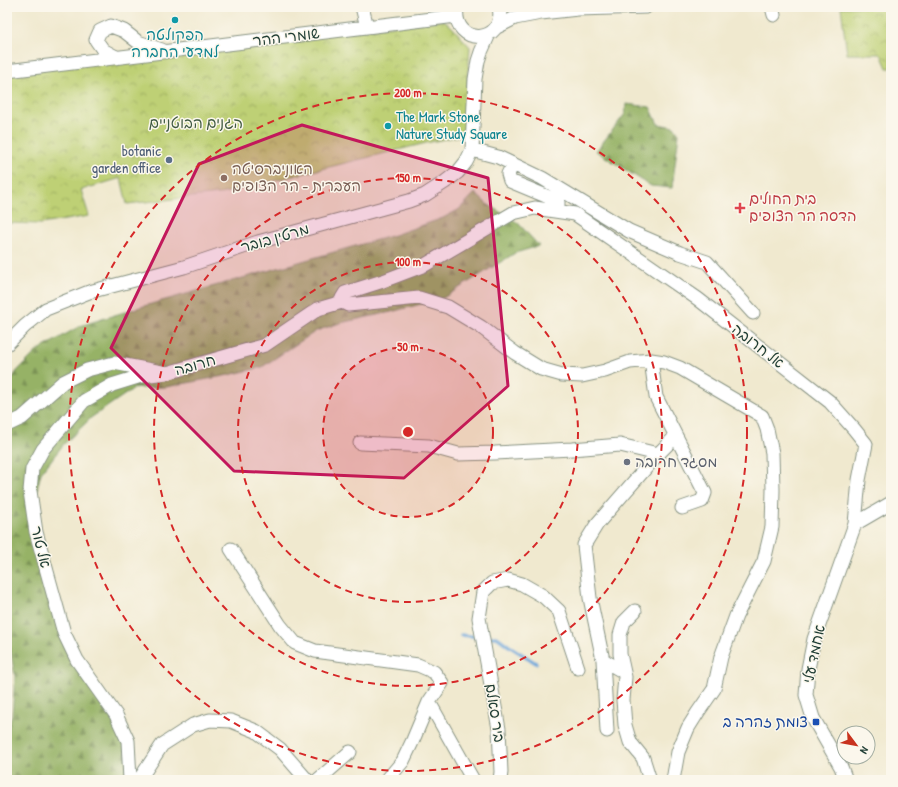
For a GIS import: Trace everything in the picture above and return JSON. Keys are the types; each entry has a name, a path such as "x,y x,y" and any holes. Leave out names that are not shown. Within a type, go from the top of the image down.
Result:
{"street":[{"path":"362,7 367,27"},
{"name":"מרטין בובר","path":"7,344 25,326 46,309 89,292 184,267 258,242 425,196 458,172 466,162 472,150 476,79 479,57 500,21 501,14 499,7"},
{"path":"457,11 458,22 465,33 478,37 485,36 515,18 541,13 578,9 646,7"},
{"name":"שומרי ההר","path":"7,71 367,27 457,11"},
{"path":"116,57 103,50 96,40 100,30 111,26 124,31 138,42 166,52"},
{"name":"מרטין בובר","path":"471,36 474,49 476,79"},
{"path":"472,150 498,157 542,178 629,231 680,253 706,262 753,314"},
{"path":"513,164 508,174 510,181 558,201 558,211 534,208 513,213 426,265 383,282 345,293 342,298 342,302 348,305 420,298 448,307 480,327 514,353 541,369 562,375 582,376 605,371 630,362 651,360 664,362 680,368 762,416 767,429 772,453 773,490 772,527 764,562 736,616 721,656 714,690 691,723 678,752 674,780"},
{"name":"אל חרובה","path":"558,211 575,214 698,299 830,402 866,444 859,480 855,524"},
{"name":"חרובה","path":"7,425 22,418 63,382 86,370 114,363 167,373 265,345 318,309 342,302"},
{"path":"651,360 656,397 705,492 702,501 682,508"},
{"name":"אל טור","path":"130,780 128,741 116,714 77,660 64,633 36,532 30,491 32,469 43,450 84,401 112,385 141,376 167,373"},
{"path":"607,731 603,660 590,598 584,545 597,524 658,454 676,436"},
{"path":"360,443 429,446 458,454 572,449 620,445 658,454"},
{"path":"855,524 891,503"},
{"name":"אחמד עלי","path":"846,780 841,767 813,718 806,695 808,669 814,639 855,524"},
{"path":"231,549 280,625 295,643 314,651 418,665 434,672 442,683 428,702 403,762 387,780"},
{"name":"ביר סאלם","path":"500,780 499,729 479,618 484,592 492,583 508,580 522,584 543,596 559,610 578,668"},
{"path":"635,611 624,622 620,635 620,654 625,677 623,700 630,742 644,758 650,780"},
{"path":"603,660 624,672"},
{"path":"428,702 473,780"},
{"path":"138,780 142,777 162,745 193,725 210,720 231,721 256,731 280,749 307,780"},
{"path":"318,780 350,752"}],"highlighted area":[{"path":"302,125 488,178 508,386 404,478 234,471 111,348 199,164"}],"green space":[{"path":"841,7 891,7 891,68 887,68 881,54 847,54"},
{"name":"הגנים הבוטניים","path":"444,20 470,47 464,135 220,194 127,204 121,178 81,190 89,216 41,224 7,223 7,72"},
{"path":"626,104 650,107 658,124 674,127 679,133 672,188 651,186 596,151 625,114"},
{"path":"475,193 487,204 518,223 539,246 515,253 443,298 391,312 340,323 316,331 262,367 166,387 136,387 92,417 63,445 41,473 35,497 40,539 75,664 122,732 131,780 7,780 7,734 12,715 15,676 7,630 7,387 17,371 37,351 80,326 137,308 394,235 443,218 458,210"}],"waterway":[{"path":"461,635 479,637"},
{"path":"486,637 497,637 536,663"}],"place":[{"name":"הפקולטה למדעי החברה","path":"175,20"},
{"name":"The Mark Stone Nature Study Square","path":"388,126"},
{"name":"botanic garden office","path":"169,160"},
{"name":"האוניברסיטה העברית - הר הצופים","path":"224,178"},
{"name":"בית החולים הדסה הר הצופים","path":"740,208"},
{"name":"מסגד חרובה","path":"627,462"},
{"name":"צומת זהרה ב","path":"816,722"}]}
